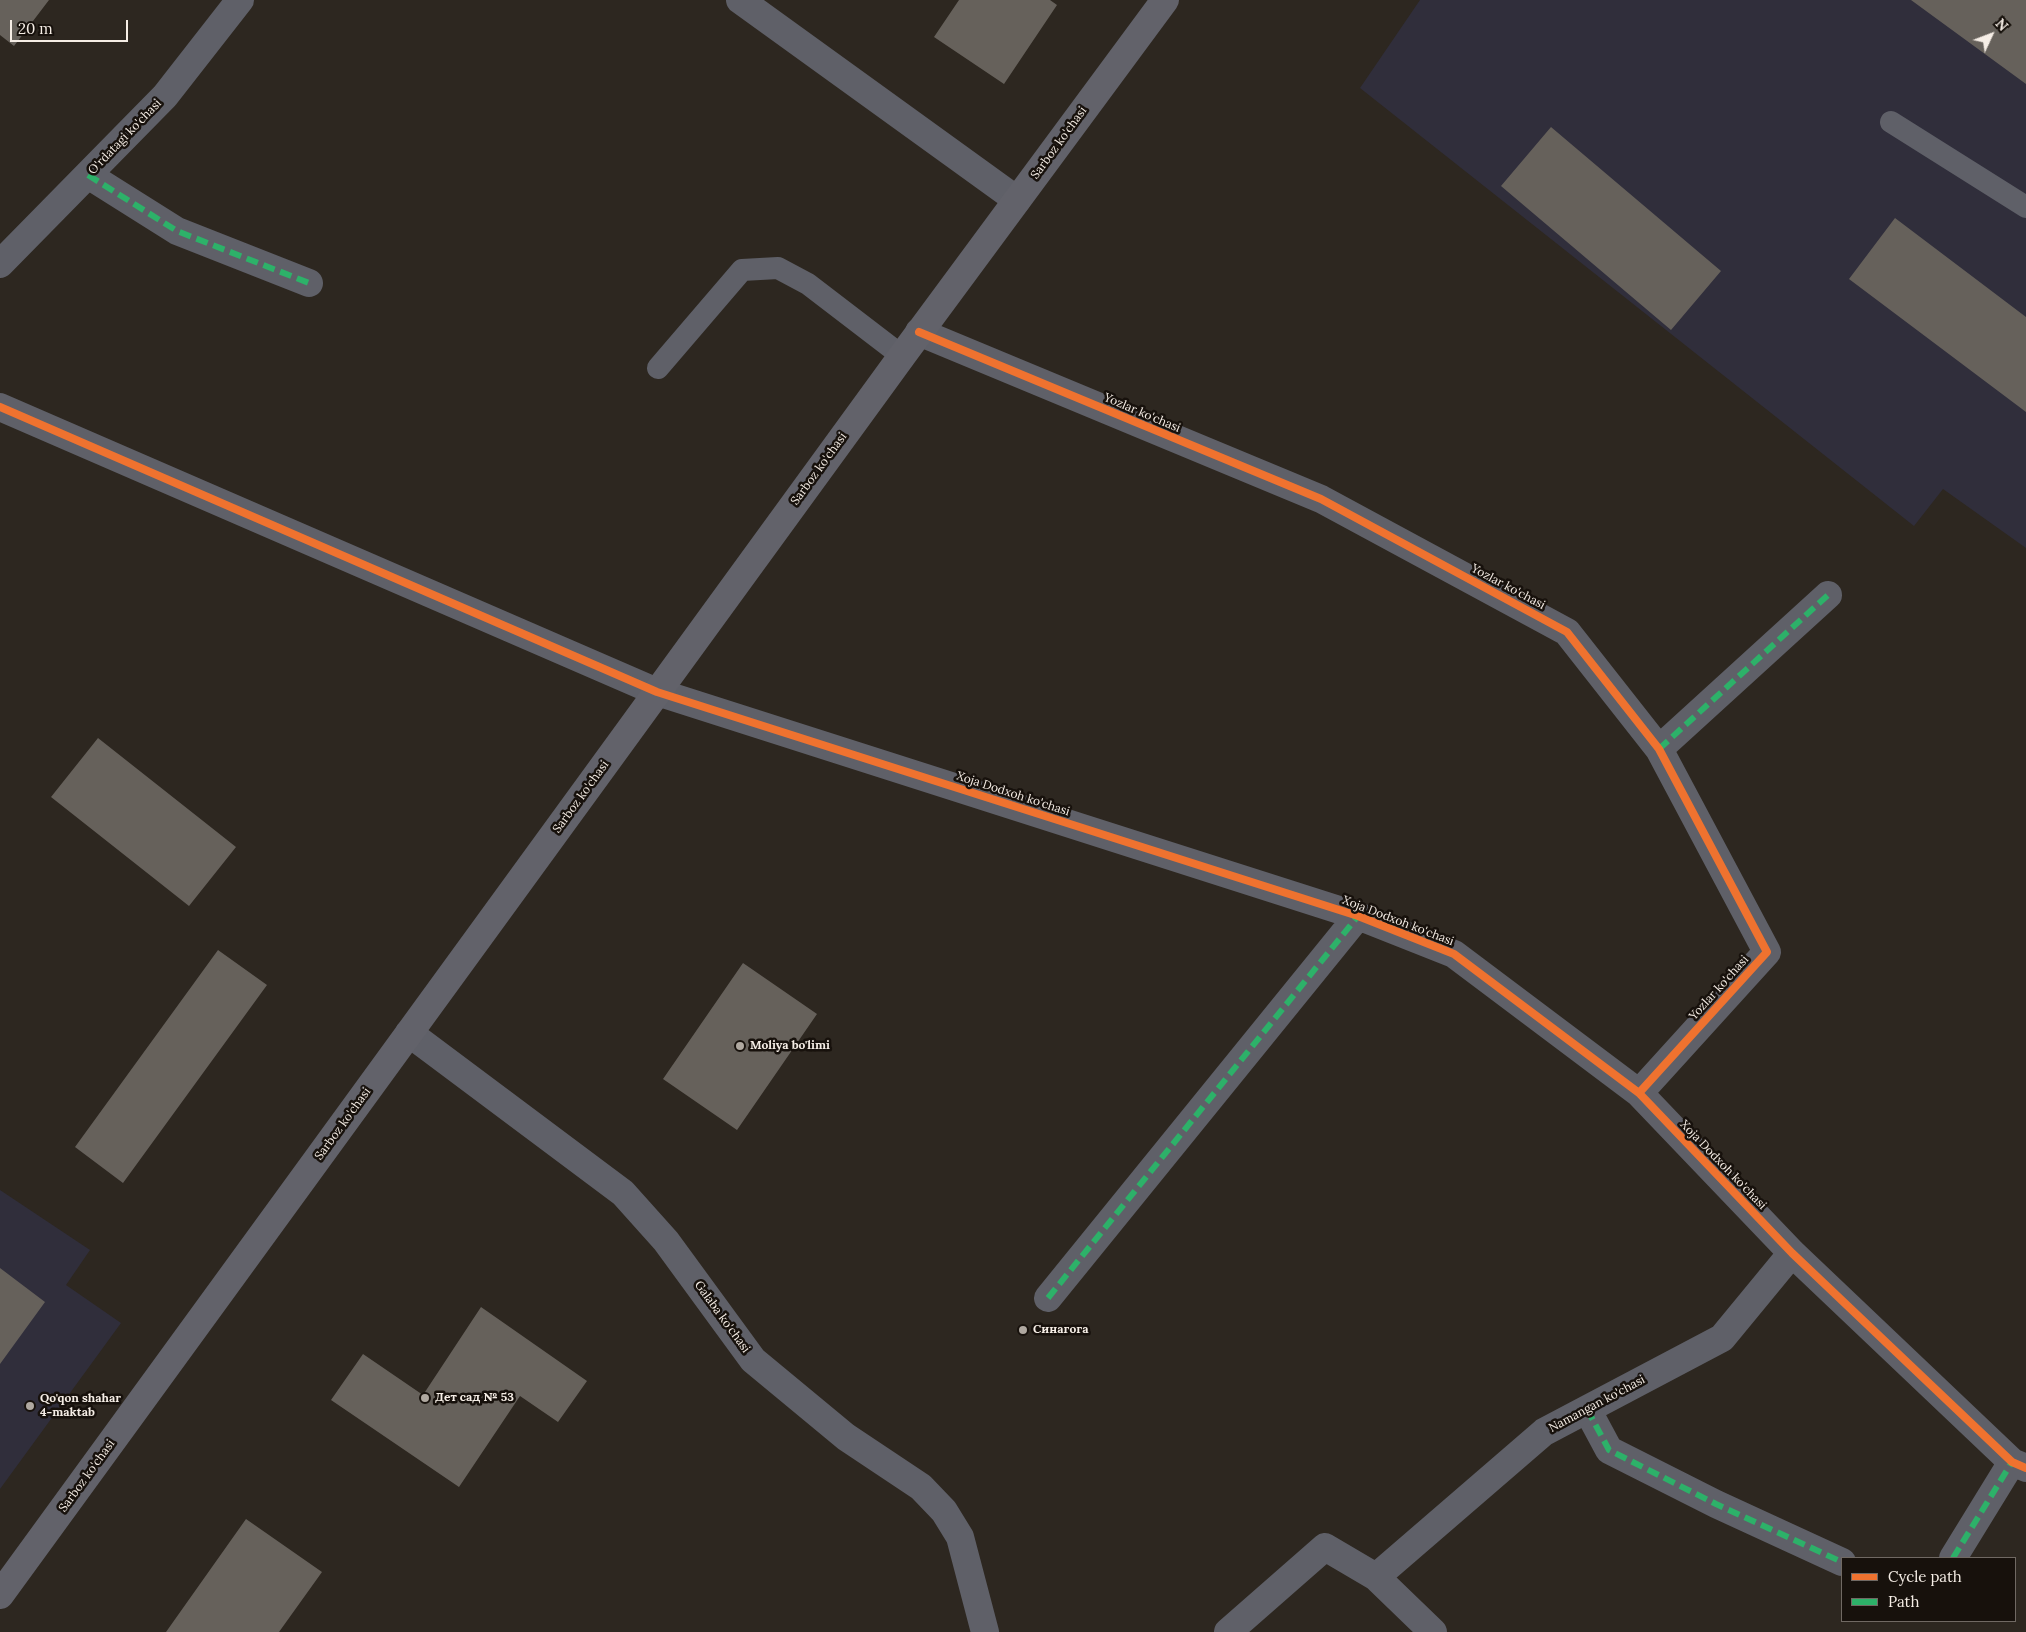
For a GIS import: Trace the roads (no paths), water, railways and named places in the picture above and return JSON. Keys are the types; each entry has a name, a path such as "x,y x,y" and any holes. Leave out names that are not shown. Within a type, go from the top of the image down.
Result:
{"main road":[{"name":"Sarboz ko'chasi","path":"0,1595 919,332 1165,0"}],"street":[{"name":"O'rdatagi ko'chasi","path":"0,264 165,96 240,0"},
{"path":"740,0 1017,200"},
{"path":"88,175 177,231 309,283"},
{"name":"Yozlar ko'chasi","path":"919,332 1321,499 1567,632 1659,749 1767,952 1639,1094"},
{"name":"Xoja Dodxoh ko'chasi","path":"0,407 657,692 1358,916 1454,954 1639,1094 1792,1253 2019,1465"},
{"path":"1659,749 1828,595"},
{"path":"1048,1298 1358,916"},
{"name":"Galaba ko'chasi","path":"409,1033 623,1193 666,1241 753,1360 846,1437 921,1487 944,1511 960,1537 985,1632"},
{"name":"Namangan ko'chasi","path":"1376,1577 1544,1432 1722,1338 1792,1253"},
{"path":"1587,1409 1609,1450 1716,1504 1841,1562"},
{"path":"1955,1557 2019,1465"},
{"path":"1228,1632 1325,1547 1376,1577 1433,1632"}],"lane":[{"path":"1891,122 2026,207"},
{"path":"658,368 742,270 760,268 778,268 808,284 902,356"}],"place":[{"name":"Moliya bo'limi","path":"740,1046"},
{"name":"Синагога","path":"1023,1330"},
{"name":"Дет сад № 53","path":"425,1398"},
{"name":"Qo'qon shahar 4-maktab","path":"30,1406"}]}
